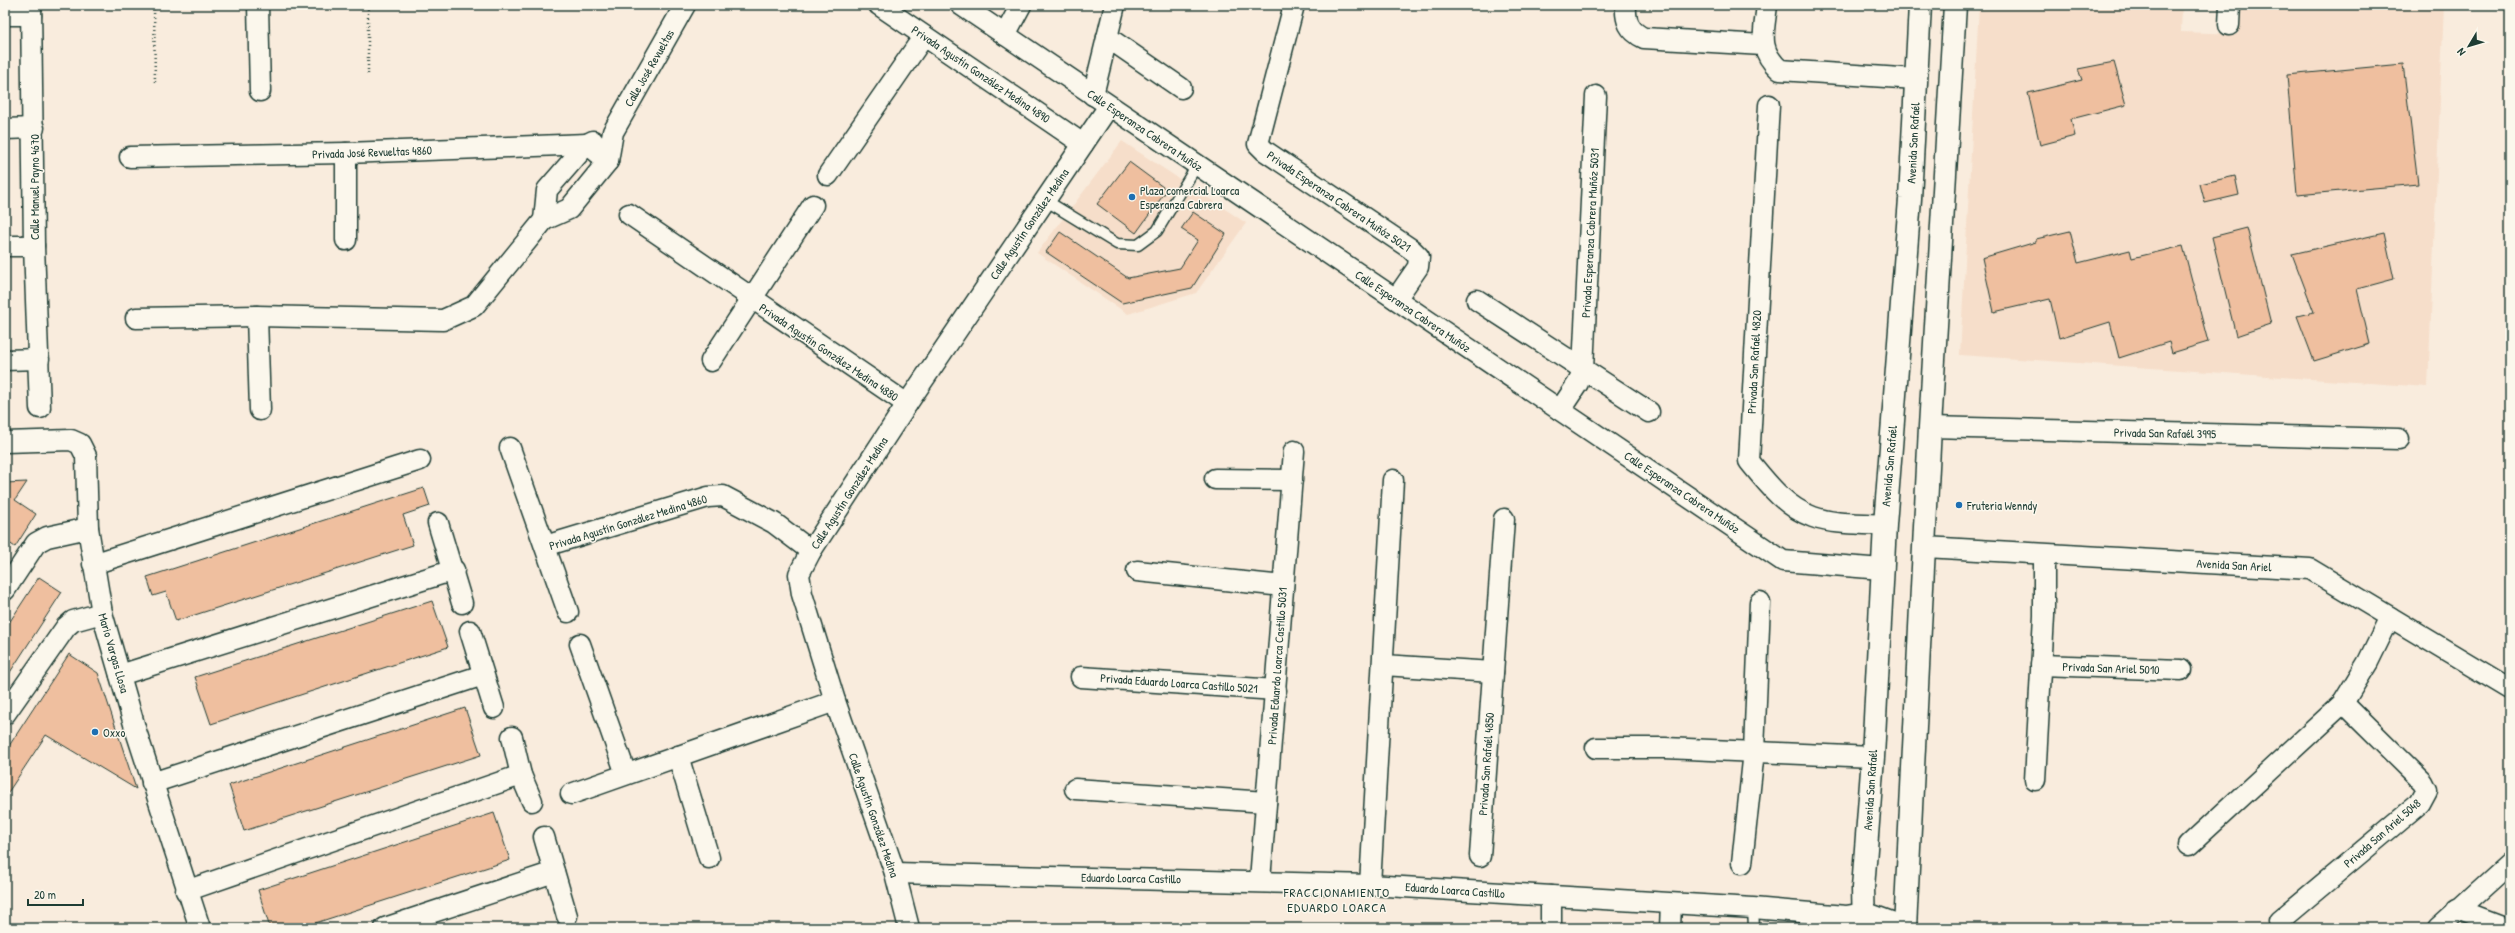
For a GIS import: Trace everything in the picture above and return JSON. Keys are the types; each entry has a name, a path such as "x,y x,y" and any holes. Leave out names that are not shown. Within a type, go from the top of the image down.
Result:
{"main road":[{"name":"Avenida San Rafaél","path":"1858,921 1863,888 1873,757 1882,569 1910,199 1920,5"},
{"path":"1858,921 1905,928 1930,427 1955,5"},
{"path":"1910,199 1944,200"}],"street":[{"path":"258,5 260,91"},
{"name":"Calle José Revueltas","path":"257,316 443,320 474,306 544,220 569,209 608,161 613,132 685,5"},
{"name":"Privada Agustín González Medina 4890","path":"879,5 1083,144"},
{"name":"Calle Esperanza Cabrera Muñóz","path":"961,5 1783,561 1882,569"},
{"path":"1005,35 1021,5"},
{"path":"1101,100 1107,37 1115,5"},
{"name":"Privada Esperanza Cabrera Muñóz 5021","path":"1294,5 1258,144 1265,151 1411,249 1419,257 1418,267 1396,299"},
{"path":"1626,5 1625,17 1628,26 1635,34 1644,38 1763,45"},
{"path":"1766,5 1763,45 1768,60 1780,70 1916,79"},
{"path":"2229,25 2230,5"},
{"name":"Calle Manuel Payno 4670","path":"5,15 31,10 34,128 34,246 40,408"},
{"path":"828,175 924,36"},
{"path":"1107,37 1181,88"},
{"name":"Privada Esperanza Cabrera Muñóz 5031","path":"1560,410 1578,383 1583,369 1596,96"},
{"name":"Calle Agustín González Medina","path":"909,928 895,873 834,701 802,594 799,574 811,551 907,404 1083,144 1101,100"},
{"name":"Privada San Rafaél 4820","path":"1768,105 1749,461 1772,490 1790,504 1814,518 1885,525"},
{"name":"Calle Manuel Payno 4670","path":"5,129 34,128"},
{"path":"544,220 547,190 587,144 613,132"},
{"path":"587,144 608,161"},
{"name":"Privada José Revueltas 4860","path":"130,157 346,153 587,144"},
{"path":"346,153 346,240"},
{"name":"Privada Agustín González Medina 4880","path":"711,362 813,204"},
{"name":"Privada Agustín González Medina 4880","path":"629,214 752,300 907,404"},
{"name":"Calle Manuel Payno 4670","path":"5,246 34,246"},
{"path":"1477,300 1649,412"},
{"path":"136,318 257,316 260,410"},
{"path":"5,360 39,359"},
{"name":"Privada San Rafaél 3995","path":"1930,427 2399,439"},
{"name":"Mario Vargas Llosa","path":"5,442 71,440 80,444 86,456 88,528 102,613 152,783 186,891 200,928"},
{"path":"510,448 545,546"},
{"name":"Privada Eduardo Loarca Castillo 5031","path":"1260,880 1294,452"},
{"path":"93,564 420,460"},
{"path":"1215,479 1292,480"},
{"path":"1370,885 1393,480"},
{"name":"Privada Agustín González Medina 4860","path":"568,612 545,546 708,497 723,496 774,523 811,551"},
{"name":"Privada San Rafaél 4850","path":"1480,856 1504,519"},
{"path":"438,523 454,570 462,603"},
{"path":"5,590 36,543 47,537 88,528"},
{"name":"Avenida San Ariel","path":"1924,547 2310,569 2510,689"},
{"path":"2035,780 2041,665 2044,555"},
{"path":"120,675 454,570"},
{"path":"1137,571 1283,586"},
{"path":"1742,864 1754,751 1760,602"},
{"path":"5,714 66,627 74,621 102,613"},
{"path":"2189,844 2344,703 2368,662 2390,617"},
{"path":"470,630 494,708"},
{"path":"580,644 626,774"},
{"path":"1383,665 1493,672"},
{"name":"Privada San Ariel 5010","path":"2041,665 2181,670"},
{"path":"152,783 483,675"},
{"name":"Privada Eduardo Loarca Castillo 5021","path":"1081,677 1276,690"},
{"path":"571,794 834,701"},
{"name":"Privada San Ariel 5048","path":"2280,921 2420,803 2426,790 2423,782 2344,703"},
{"path":"512,737 521,775 532,801"},
{"path":"1596,748 1754,751 1873,757"},
{"path":"678,756 708,858"},
{"path":"186,891 521,775"},
{"path":"1075,789 1266,802"},
{"path":"544,837 567,916"},
{"path":"2438,928 2457,909 2510,863"},
{"path":"385,928 554,872"},
{"name":"Eduardo Loarca Castillo","path":"895,873 1260,880 1370,885 1753,908 1858,921"},
{"path":"1551,896 1551,928"},
{"path":"1670,928 1671,904"},
{"path":"2457,909 2507,928"}],"lane":[{"path":"1045,200 1117,244 1138,245 1156,231 1197,165"},
{"path":"1753,908 1754,928"}],"path":[{"path":"154,5 155,84"},
{"path":"368,5 368,77"}],"shaded area":[{"path":"1979,5 2182,5 2181,32 2238,34 2240,5 2444,5 2428,387 1960,355"},
{"path":"1122,141 1246,223 1196,293 1128,314 1037,253"}],"building":[{"path":"2114,62 2126,105 2071,119 2075,136 2040,145 2028,93 2082,80 2078,69"},
{"path":"2403,64 2418,184 2297,195 2287,75"},
{"name":"Plaza comercial Loarca Esperanza Cabrera","path":"1129,162 1167,190 1136,233 1097,204"},
{"path":"2235,176 2239,195 2205,203 2200,184"},
{"path":"1193,212 1226,234 1192,288 1122,303 1046,252 1060,232 1128,278 1180,268 1198,240 1181,229"},
{"path":"2247,228 2271,324 2236,336 2212,237"},
{"path":"2070,231 2078,263 2130,250 2132,258 2183,246 2208,342 2172,353 2169,342 2119,358 2110,322 2059,338 2050,299 1994,312 1982,258 2036,242 2036,239"},
{"path":"2384,233 2394,279 2357,289 2370,344 2314,361 2297,316 2314,312 2292,254"},
{"path":"27,482 15,500 36,514 15,547 5,540 5,483"},
{"path":"424,488 430,506 403,515 413,545 176,621 166,592 153,596 147,577"},
{"path":"39,577 62,592 5,680 5,629"},
{"path":"432,601 448,647 211,724 195,677"},
{"path":"69,654 98,673 136,789 46,735 5,797 5,752"},
{"path":"465,708 481,755 244,831 229,785"},
{"path":"494,813 510,860 300,928 270,928 258,890"}],"place":[{"name":"Plaza comercial Loarca Esperanza Cabrera","path":"1132,197"},
{"name":"Fruteria Wenndy","path":"1959,505"},
{"name":"Oxxo","path":"95,732"}],"district":[{"name":"FRACCIONAMIENTO EDUARDO LOARCA","path":"1337,900"}]}
